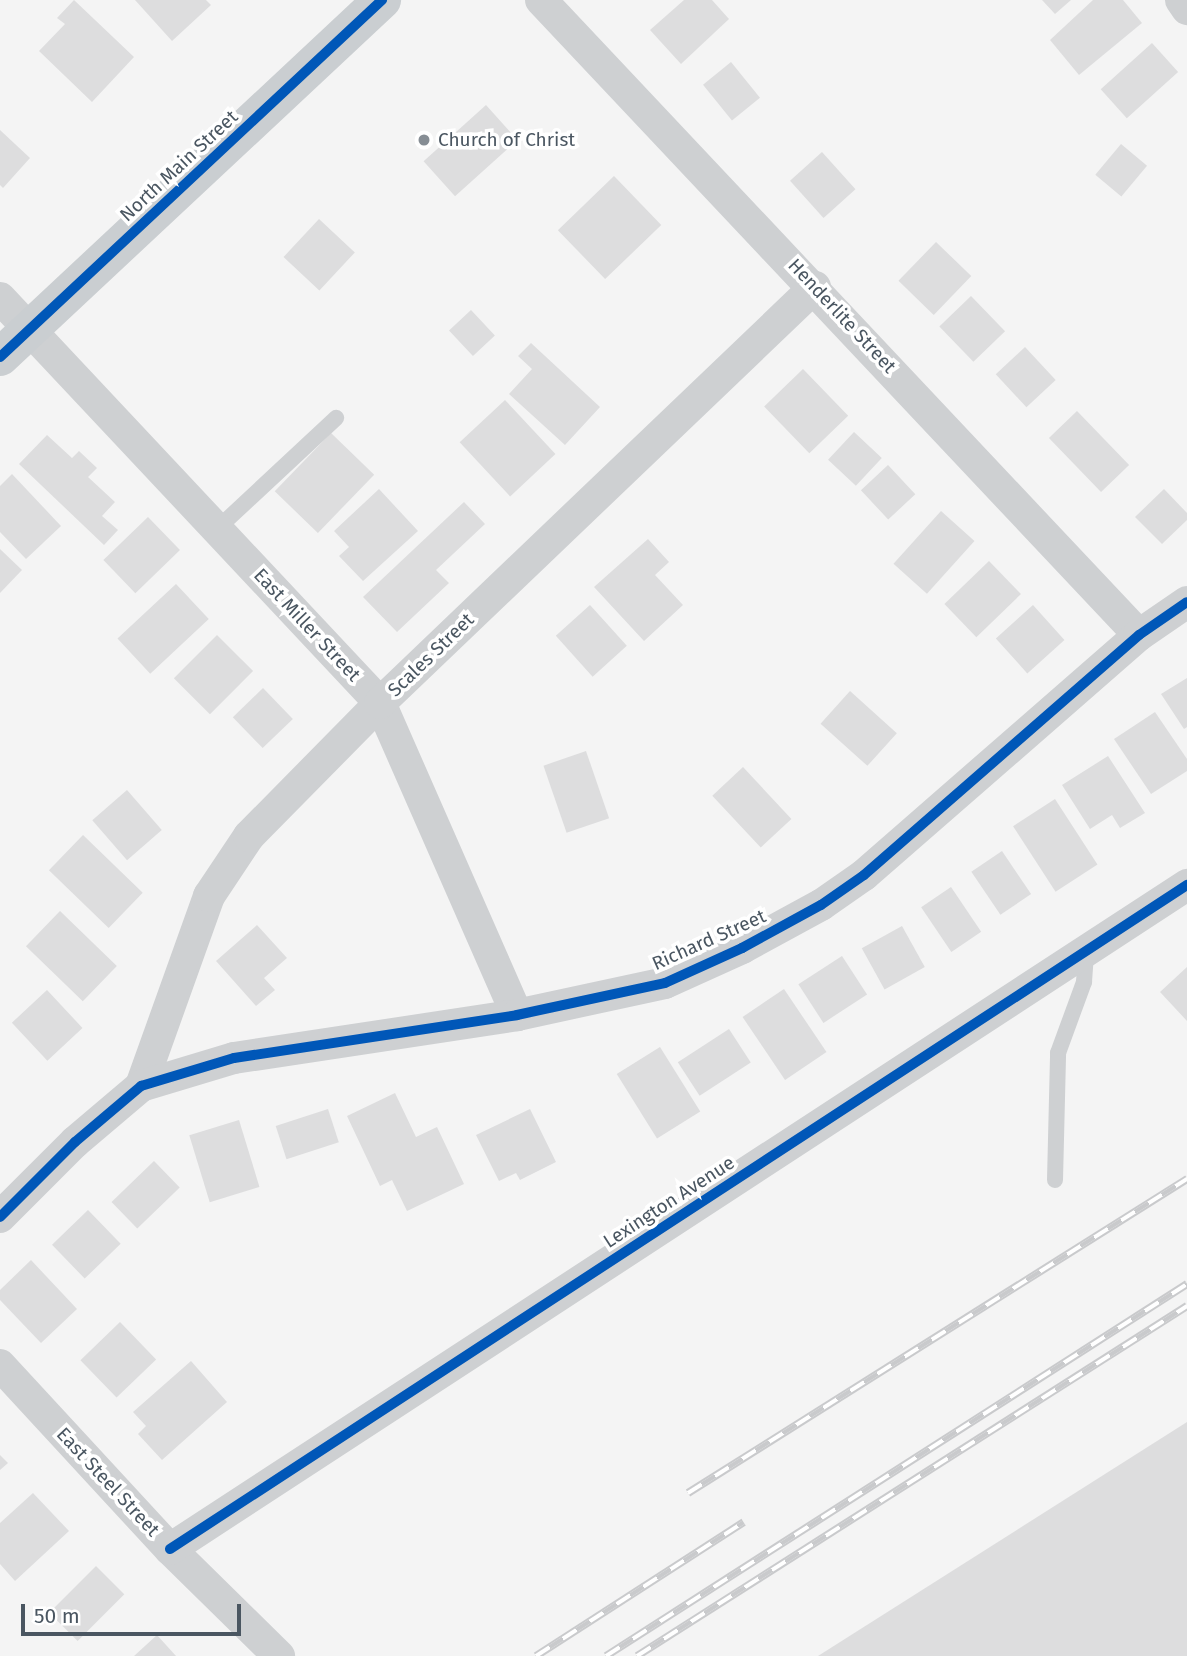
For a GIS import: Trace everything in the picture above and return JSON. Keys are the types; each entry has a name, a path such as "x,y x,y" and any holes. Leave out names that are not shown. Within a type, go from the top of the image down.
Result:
{"main road":[{"name":"North Main Street","path":"0,357 382,0"}],"street":[{"name":"Henderlite Street","path":"541,0 816,287 1139,635"},
{"path":"1181,0 1187,9"},
{"name":"Scales Street","path":"141,1086 209,896 249,836 380,703 816,287"},
{"name":"East Miller Street","path":"0,298 380,703 517,1015"},
{"name":"Richard Street","path":"141,1086 234,1058 517,1015 665,983 821,905 911,836 1139,635 1187,602"},
{"name":"Lexington Avenue","path":"170,1549 1187,885"},
{"path":"0,1217 75,1142 141,1086"},
{"name":"East Steel Street","path":"0,1364 170,1549 279,1656"}],"lane":[{"path":"217,529 336,418"},
{"path":"1055,1180 1058,1053 1084,982 1086,951"}],"building":[{"path":"74,0 134,57 92,102 39,51 65,24 57,18"},
{"path":"135,0 206,0 211,5 172,41"},
{"path":"684,0 712,0 729,19 681,64 650,30"},
{"path":"1042,0 1071,0 1055,14"},
{"path":"1093,0 1123,0 1142,23 1079,75 1050,40"},
{"path":"1152,43 1178,72 1127,118 1101,89"},
{"path":"731,62 760,98 732,120 703,85"},
{"path":"486,105 517,140 455,196 424,161"},
{"path":"0,130 30,158 3,188 0,185"},
{"path":"1121,144 1147,166 1121,196 1095,175"},
{"path":"822,152 855,189 824,218 790,181"},
{"path":"614,176 661,225 605,279 558,230"},
{"path":"319,219 355,252 319,290 284,257"},
{"path":"936,242 971,276 934,315 898,281"},
{"path":"971,296 1005,331 973,362 939,327"},
{"path":"471,310 495,336 473,356 449,330"},
{"path":"531,343 600,407 565,445 509,394 532,369 518,356"},
{"path":"1025,347 1056,380 1026,407 996,374"},
{"path":"803,369 848,416 809,453 764,407"},
{"path":"505,400 555,454 510,496 460,442"},
{"path":"1077,411 1129,465 1101,492 1049,438"},
{"path":"854,432 882,458 856,486 828,460"},
{"path":"331,433 374,475 318,533 275,491"},
{"path":"47,435 72,458 79,451 97,468 88,477 115,502 102,516 118,530 104,545 19,464"},
{"path":"888,465 915,494 888,519 861,490"},
{"path":"12,474 61,526 26,559 0,532 0,486"},
{"path":"379,489 418,531 363,581 339,556 349,547 334,531"},
{"path":"1164,489 1187,513 1187,520 1162,544 1135,517"},
{"path":"464,502 485,524 436,570 449,583 397,632 363,597"},
{"path":"941,511 974,541 927,594 893,564"},
{"path":"148,517 180,550 135,593 103,560"},
{"path":"648,539 669,562 655,575 683,605 644,641 594,587"},
{"path":"0,549 22,570 0,593"},
{"path":"989,561 1021,594 976,637 944,604"},
{"path":"176,584 209,619 150,674 117,639"},
{"path":"590,605 627,646 593,677 556,636"},
{"path":"1033,605 1064,640 1027,673 996,638"},
{"path":"217,635 253,671 210,714 174,678"},
{"path":"1187,678 1187,727 1184,729 1161,694"},
{"path":"263,688 293,719 263,748 233,717"},
{"path":"850,691 897,733 867,766 821,724"},
{"path":"1155,712 1187,759 1187,771 1151,794 1114,739"},
{"path":"586,751 609,818 567,833 543,766"},
{"path":"1108,756 1145,813 1120,828 1112,815 1090,829 1062,785"},
{"path":"743,767 791,819 761,848 712,796"},
{"path":"127,790 162,830 127,860 92,820"},
{"path":"1055,799 1097,864 1056,892 1013,826"},
{"path":"83,835 143,893 109,928 49,870"},
{"path":"1002,851 1031,894 1000,915 971,872"},
{"path":"951,887 981,932 951,952 921,907"},
{"path":"60,911 117,966 83,1001 26,946"},
{"path":"257,925 287,958 264,978 275,990 256,1006 216,961"},
{"path":"902,926 925,967 885,989 862,948"},
{"path":"842,956 867,995 823,1023 798,984"},
{"path":"1187,967 1187,1021 1160,992"},
{"path":"784,989 826,1052 785,1080 743,1017"},
{"path":"47,990 82,1028 47,1061 12,1023"},
{"path":"729,1029 751,1063 700,1096 678,1062"},
{"path":"660,1047 700,1111 657,1138 617,1074"},
{"path":"395,1093 416,1137 437,1127 464,1184 407,1211 392,1180 380,1186 347,1116"},
{"path":"328,1109 339,1142 287,1159 276,1126"},
{"path":"530,1109 556,1162 520,1180 516,1173 499,1181 476,1135"},
{"path":"239,1120 259,1187 210,1202 189,1135"},
{"path":"154,1161 180,1188 137,1229 112,1202"},
{"path":"88,1210 121,1244 85,1279 52,1245"},
{"path":"31,1260 77,1309 41,1343 0,1300 0,1290"},
{"path":"120,1322 156,1359 117,1398 80,1360"},
{"path":"191,1361 227,1402 162,1460 138,1434 146,1426 133,1412"},
{"path":"1187,1422 1187,1656 818,1656"},
{"path":"0,1455 8,1463 0,1470"},
{"path":"33,1493 69,1531 15,1581 0,1564 0,1523"},
{"path":"96,1566 124,1594 78,1641 49,1613"},
{"path":"157,1635 176,1656 134,1656"}],"railway":[{"path":"688,1493 1187,1179"},
{"path":"606,1656 1187,1284"},
{"path":"637,1656 1187,1306"},
{"path":"536,1656 744,1522"}],"cycle path":[{"path":"0,357 382,0"},
{"path":"0,1217 75,1142 141,1086 234,1058 517,1015 665,983 742,948 821,905 864,875 1139,635 1187,602"},
{"path":"170,1549 1187,885"}],"place":[{"name":"Church of Christ","path":"424,140"}]}
